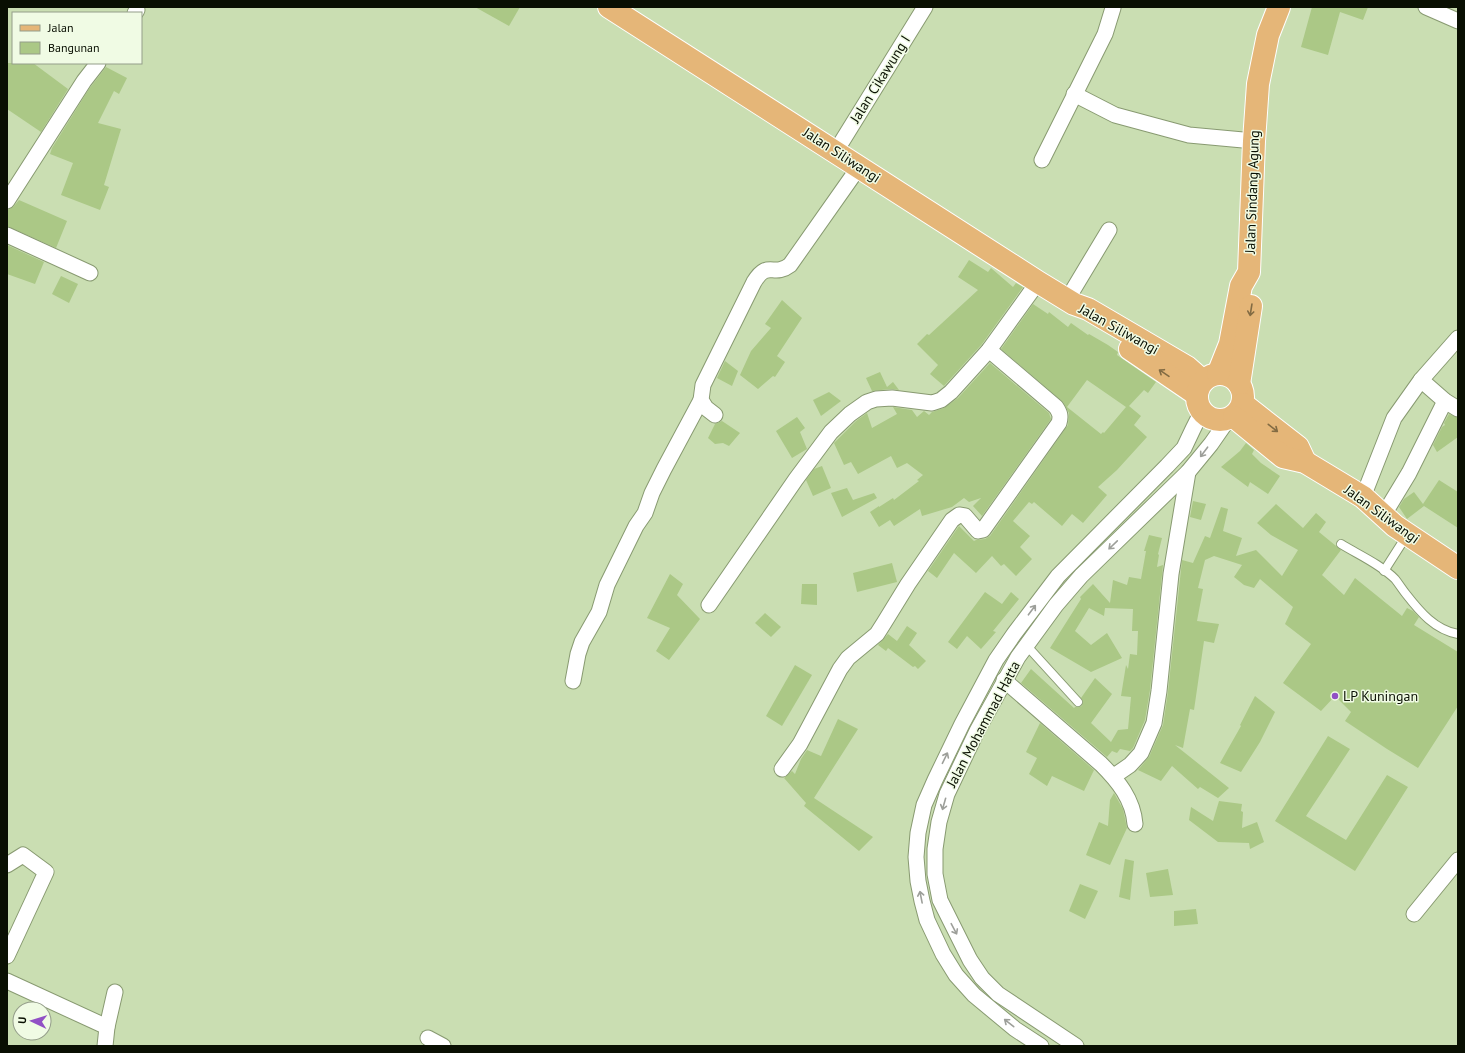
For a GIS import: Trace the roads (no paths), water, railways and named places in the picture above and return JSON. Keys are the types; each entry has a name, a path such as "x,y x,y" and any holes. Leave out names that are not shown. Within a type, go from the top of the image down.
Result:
{"main road":[{"name":"Jalan Siliwangi","path":"609,7 1070,302 1088,309 1187,367 1204,389 1230,376 1236,407 1283,457 1305,462 1362,497 1383,516 1458,568"},
{"name":"Jalan Sindang Agung","path":"1204,389 1230,344 1240,286 1249,272 1254,140 1258,84 1268,36 1279,7"},
{"path":"1204,389 1210,418 1236,407 1254,289 1249,272"}],"street":[{"name":"Jalan Cikawung I","path":"836,151 925,7"},
{"path":"1426,7 1458,21"},
{"path":"1042,160 1105,34 1114,8"},
{"path":"7,202 84,81 97,64"},
{"path":"1074,94 1115,115 1189,135 1254,140"},
{"path":"573,681 582,642 598,612 607,585 636,526 645,512 652,493 664,469 701,400 703,385 742,304 759,273 764,270 782,270 790,265 859,167"},
{"path":"1070,302 1109,230"},
{"path":"7,235 90,273"},
{"path":"709,605 831,432 850,414 867,402 876,399 892,398 932,402 941,400 951,392 989,350 1038,282"},
{"path":"1362,497 1394,418 1421,380 1458,338"},
{"path":"782,769 800,744 840,669 848,658 876,634 884,624 913,577 952,520 959,515 965,516 978,531 983,530 1059,423 1061,417 1060,412 1056,407 989,350"},
{"path":"1421,380 1445,401 1458,409"},
{"name":"Jalan Mohammad Hatta","path":"1040,1046 974,995 956,975 943,954 928,920 918,881 916,857 918,833 924,805 962,724 996,660 1058,576 1184,448 1199,417 1204,389"},
{"path":"701,400 706,408 715,415"},
{"path":"1383,516 1409,473 1445,401"},
{"name":"Jalan Mohammad Hatta","path":"1076,1046 998,994 982,978 970,960 940,900 935,874 934,849 939,822 947,794 977,731 1018,657 1056,605 1081,576 1188,472 1211,444 1236,407"},
{"path":"1114,776 1130,765 1141,753 1154,723 1159,691 1171,574 1188,472"},
{"path":"1014,634 1027,646"},
{"path":"1004,680 1114,776 1132,806 1135,824"},
{"path":"7,864 23,855 46,872 7,956"},
{"path":"1414,914 1458,860"},
{"path":"7,981 107,1027"},
{"path":"105,1046 107,1027 115,992"},
{"path":"428,1038 443,1046"}],"lane":[{"path":"1384,571 1408,534"},
{"path":"1341,544 1375,564 1395,579 1414,605 1428,620 1449,632 1458,634"},
{"path":"1027,646 1078,702"}],"place":[{"name":"LP Kuningan","path":"1335,696"}]}
